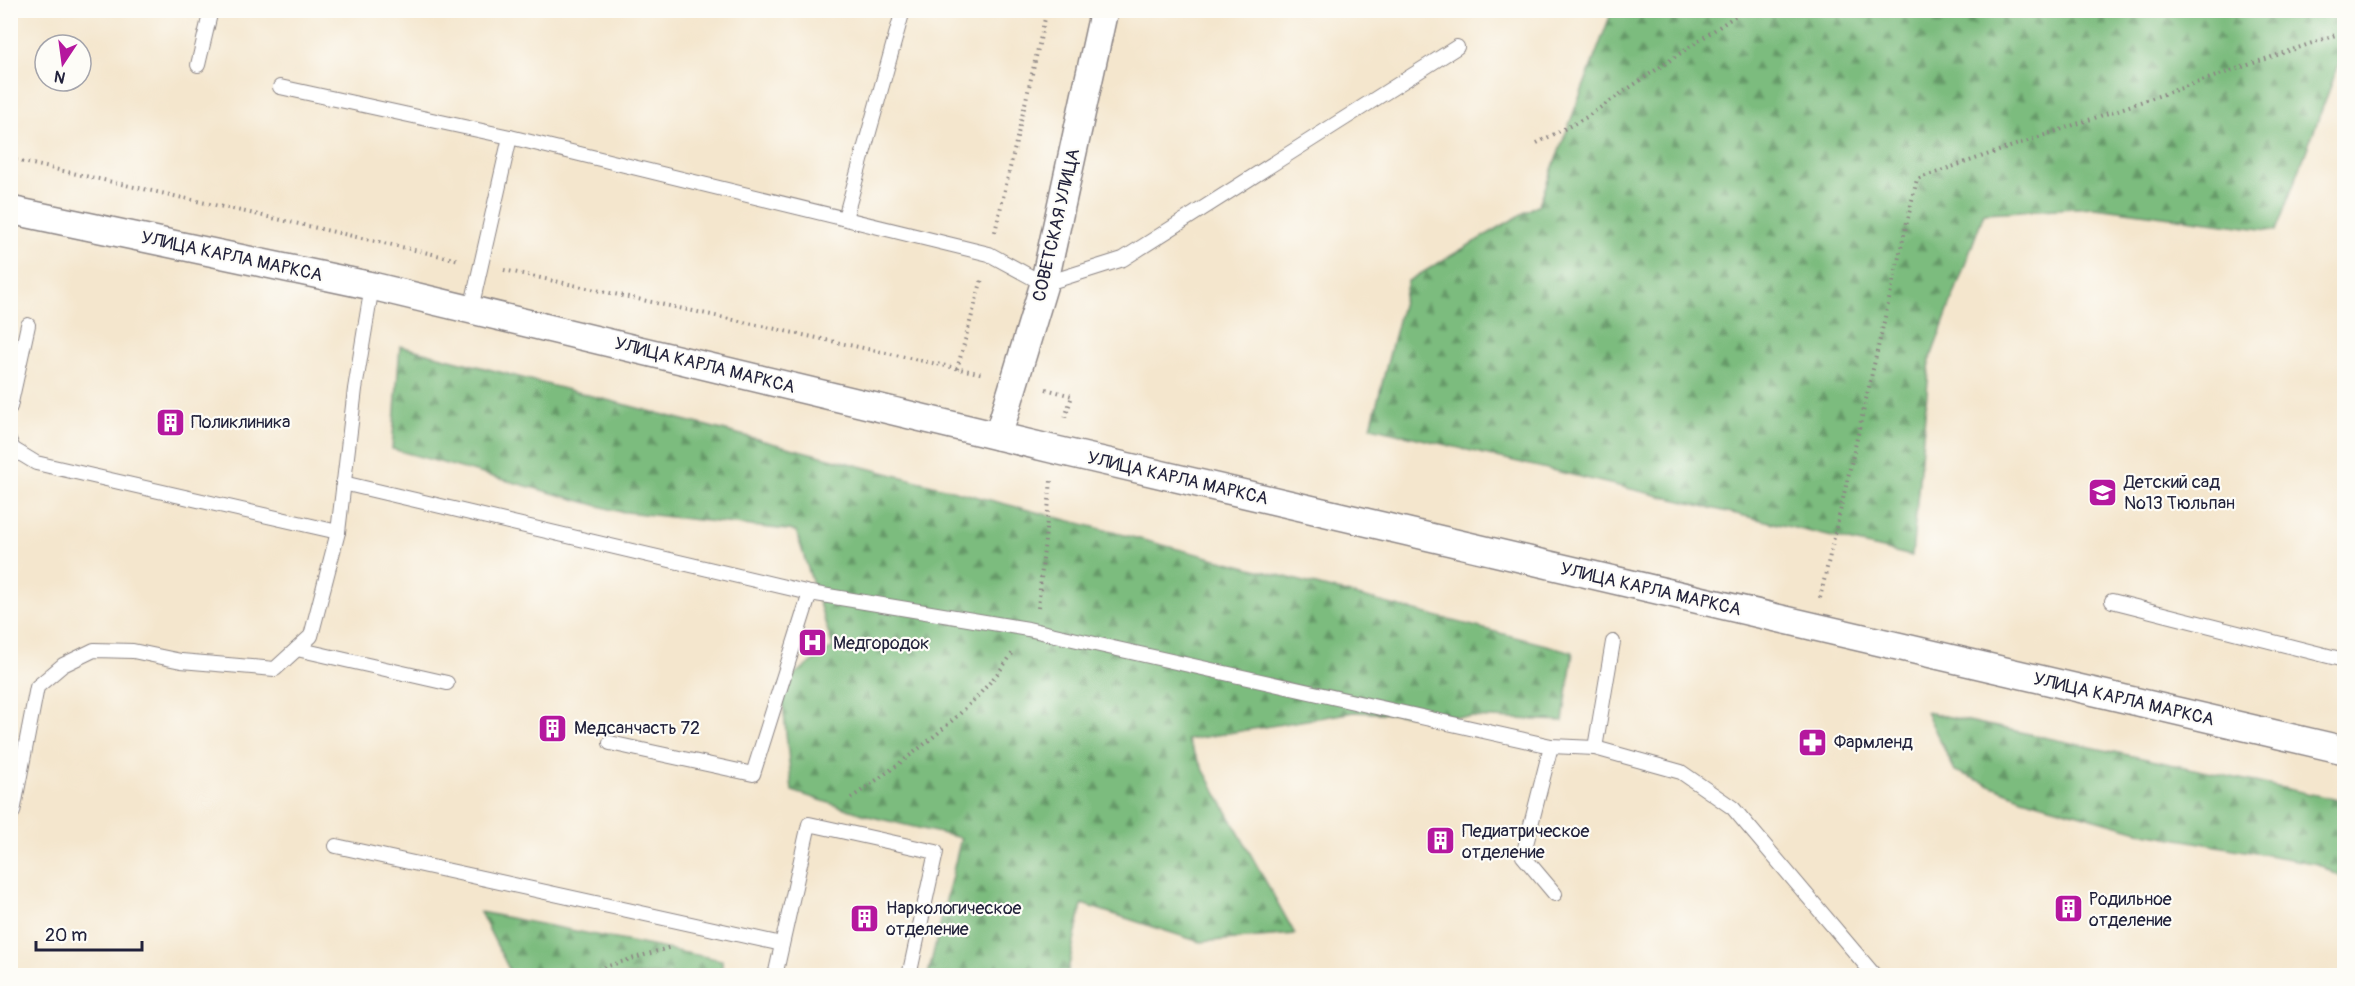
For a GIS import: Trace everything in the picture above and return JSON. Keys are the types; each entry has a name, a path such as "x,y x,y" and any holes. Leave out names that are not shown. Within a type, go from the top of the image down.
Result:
{"street":[{"name":"СОВЕТСКАЯ УЛИЦА","path":"998,436 1017,381 1044,284 1102,11"},
{"name":"УЛИЦА КАРЛА МАРКСА","path":"10,210 372,285 1056,450 2344,750"}],"lane":[{"path":"198,65 211,10"},
{"path":"845,218 903,10"},
{"path":"280,87 510,136 989,254 1044,284 1123,259 1456,46"},
{"path":"471,309 510,136"},
{"path":"10,812 13,812 36,687 63,665 94,650 133,651 181,661 275,669 311,636 338,532 355,389 372,285"},
{"path":"10,407 28,325"},
{"path":"10,442 13,449 36,463 338,532"},
{"path":"344,483 810,593 1028,629 1551,746 1595,748 1681,772 1733,808 1875,975"},
{"path":"610,743 753,774 810,593"},
{"path":"2112,601 2344,660"},
{"path":"1595,748 1613,642"},
{"path":"297,649 447,683"},
{"path":"1551,746 1523,855 1555,894"},
{"path":"775,975 809,824 936,852 909,975"},
{"path":"336,846 782,944"}],"path":[{"path":"957,369 989,254 1047,10"},
{"path":"1537,142 1585,118 1744,10"},
{"path":"1815,627 1917,180 2344,32"},
{"path":"10,181 13,160 1017,381 1072,396 1056,450 1051,480 1039,605 1028,629 997,676 918,751 851,798"},
{"path":"575,975 720,932"}],"green space":[{"path":"1612,11 2344,11 2344,51 2276,231 2095,207 1984,213 1930,360 1912,556 1371,427 1408,281 1539,204"},
{"path":"400,346 1573,652 1563,721 1354,712 1187,740 1295,934 1200,942 1082,904 1067,975 928,975 961,838 872,817 792,791 781,684 833,647 796,531 617,511 392,449"},
{"path":"1926,712 2344,801 2344,879 2318,864 2145,833 2022,798 1955,771"},
{"path":"480,912 722,960 722,975 512,975"}],"place":[{"name":"Поликлиника","path":"170,422"},
{"name":"Детский сад №13 Тюльпан","path":"2103,492"},
{"name":"Медгородок","path":"812,643"},
{"name":"Медсанчасть 72","path":"553,728"},
{"name":"Фармленд","path":"1813,742"},
{"name":"Педиатрическое отделение","path":"1441,841"},
{"name":"Родильное отделение","path":"2068,909"},
{"name":"Наркологическое отделение","path":"865,918"}]}
